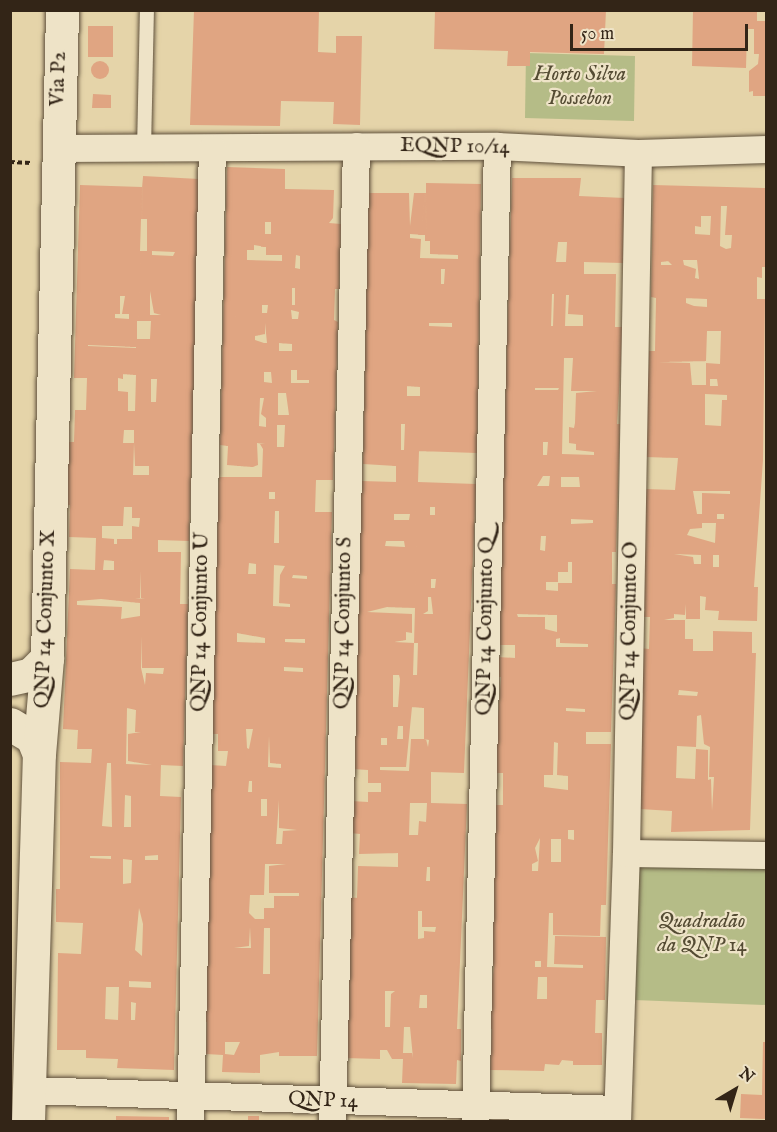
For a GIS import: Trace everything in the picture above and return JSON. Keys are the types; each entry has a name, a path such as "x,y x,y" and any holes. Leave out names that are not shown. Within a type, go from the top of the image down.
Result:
{"street":[{"name":"Via P2","path":"57,148 62,10"},
{"name":"QNP 14 Conjunto S","path":"332,1111 356,146"},
{"name":"EQNP 10/14","path":"57,148 144,150 497,146 638,153 766,149"},
{"name":"QNP 14 Conjunto Q","path":"476,1114 497,146"},
{"name":"QNP 14 Conjunto X","path":"28,1106 39,754 47,658 57,148"},
{"name":"QNP 14 Conjunto U","path":"190,1109 212,148"},
{"name":"QNP 14 Conjunto O","path":"617,1115 626,853 638,153"},
{"path":"10,679 32,674 47,658"},
{"path":"10,724 32,737 39,754"},
{"path":"626,853 766,855"},
{"name":"QNP 14","path":"28,1106 617,1115"}],"lane":[{"path":"144,150 147,10"}],"green space":[{"name":"Horto Silva Possebon","path":"526,53 635,56 634,121 525,118"},
{"name":"Quadradão da QNP 14","path":"639,865 766,869 766,1005 634,1000"}],"building":[{"path":"194,10 319,10 318,52 336,53 336,36 362,36 360,125 333,124 334,102 281,101 280,126 190,125"},
{"path":"435,10 606,10 604,54 530,52 530,66 507,66 508,51 434,49"},
{"path":"693,10 757,10 757,21 766,21 766,96 753,96 753,91 749,92 749,71 758,64 759,54 754,54 754,29 747,29 746,68 692,66"},
{"path":"88,26 113,26 113,57 88,57"},
{"path":"100,61 106,64 109,70 106,76 100,79 94,76 91,70 94,64"},
{"path":"93,94 111,95 111,108 92,108"},
{"path":"227,167 285,169 285,189 334,190 333,218 329,223 341,224 339,289 335,289 334,320 338,322 333,480 316,480 315,512 332,512 317,1056 279,1056 279,1052 260,1055 260,1073 222,1072 223,1055 206,1054 207,1022 202,1022 210,765 226,766 228,751 218,751 218,734 211,734 219,477 262,477 263,449 260,444 265,444 257,443 258,465 253,467 227,465 228,446 220,445","holes":["265,222 271,222 271,234 265,234","254,245 266,247 266,255 282,255 282,261 247,260 247,250 254,250","296,255 300,256 300,269 295,268","292,288 295,288 295,305 292,305","262,305 268,305 267,313 262,313","291,310 299,312 298,319 292,319","265,323 267,343 255,340 255,336 265,334","279,343 292,344 292,351 279,351","291,370 297,370 297,380 309,380 309,383 291,383","264,372 271,372 272,383 264,382","278,393 286,393 289,415 278,415","260,398 264,398 261,414 266,418 266,427 259,426","277,425 285,425 284,447 277,447","269,492 275,492 275,499 269,499","275,511 279,511 279,543 274,543","249,563 256,564 256,574 248,574","274,565 285,566 280,575 279,603 290,604 290,607 273,606","293,575 307,576 307,579 292,578","237,633 265,638 265,643 237,642","285,639 305,639 305,643 285,642","284,667 303,668 303,672 284,671","246,729 253,729 249,749 247,748","269,736 270,763 281,764 281,768 268,767","249,781 252,781 252,792 248,792","261,799 267,799 267,816 261,816","279,800 279,828 297,830 283,831 282,844 276,844","265,864 286,864 269,866 269,893 299,893 299,896 274,896 274,908 264,908 264,919 255,919 249,913 250,895 264,895","250,927 251,948 234,948 249,946","264,928 270,928 270,974 263,974","225,1042 240,1042 234,1055 225,1054"]},
{"path":"143,176 199,179 200,188 189,541 158,540 158,552 181,552 180,604 188,604 183,766 161,765 160,796 181,797 174,1070 117,1068 118,1059 86,1058 86,1050 57,1050 58,953 81,954 83,923 56,922 56,889 60,889 60,762 91,763 92,749 77,749 78,730 63,729 70,569 95,570 96,538 69,537 70,505 66,505 68,442 74,442 75,410 86,410 87,378 74,378 80,185 142,187","holes":["141,219 147,219 147,251 140,251","152,251 175,252 173,256 152,255","150,291 154,313 161,315 150,315","120,296 125,296 122,314 129,314 129,319 115,318 115,314 120,314","137,321 151,321 150,339 137,339","88,346 136,347 136,348","123,374 136,375 135,411 128,411 128,392 118,391 118,378 123,379","151,379 157,379 156,402 151,402","124,430 134,430 134,443 123,443","134,443 135,466 149,466 149,475 133,475","124,507 132,507 132,518 140,518 139,527 132,526 132,539 117,539 117,544 114,544 114,539 102,538 102,526 123,526","104,560 114,561 114,570 103,570","101,599 140,603 140,616 121,619 122,607 77,605 77,601","142,636 142,668 164,668 163,674 146,673 145,685 141,668","127,708 136,710 135,732 141,732 128,734 128,761 152,765 126,764","107,763 111,763 112,827 102,826","125,795 131,796 131,827 124,827","158,855 158,860 145,860 145,856","90,856 111,856 111,859 90,858","123,859 132,860 131,883 123,884","139,908 143,924 142,956 135,950","129,981 151,982 151,988 129,987","106,987 119,987 118,1020 105,1019","131,1002 136,1003 135,1020 131,1020"]},
{"path":"512,178 581,178 579,196 625,198 623,263 584,262 584,274 616,274 615,327 623,327 617,424 620,424 616,552 612,552 612,584 616,584 611,732 586,732 586,744 611,744 606,905 601,905 600,936 553,935 553,913 549,913 547,967 583,968 583,965 554,964 555,936 606,937 605,1000 596,1000 595,1033 602,1033 602,1065 573,1065 573,1061 562,1060 559,1065 545,1064 544,1071 490,1070 492,1029 487,1029 494,966 489,966 493,805 503,805 503,773 494,773 501,677 496,677 497,657 515,658 515,645 498,645","holes":["558,242 567,242 566,262 556,262","552,294 554,294 553,326 551,326","566,295 569,295 568,314 583,315 583,326 565,326","564,358 573,358 571,391 597,391 576,393 574,428 569,427 569,443 576,444 576,450 594,452 594,455 562,454","535,388 559,388 558,390 535,390","543,442 548,442 547,455 543,455","543,476 550,476 549,486 537,486","561,477 579,477 580,487 561,487","571,519 593,520 593,523 571,524","541,536 546,536 545,551 540,550","568,562 572,562 572,583 558,583 558,591 546,590 546,582 558,582 558,572 568,572","517,614 557,615 557,632 545,629 545,617 518,617","560,638 560,643 588,644 588,647 556,647 556,639","566,708 585,709 585,712 566,711","554,742 558,743 557,775 568,776 568,790 544,787 544,775 553,775","568,830 574,830 574,840 568,839","540,838 538,871 532,871 532,864 538,861 535,848","551,839 561,839 561,862 551,862","535,961 541,961 541,967 535,967","538,977 547,977 547,999 537,999"]},
{"path":"426,183 481,184 477,453 419,451 418,482 476,484 464,773 431,772 431,803 467,804 457,1029 461,1029 461,1061 457,1060 456,1084 402,1083 403,1059 392,1059 387,1050 380,1050 380,1059 345,1058 349,897 357,898 358,866 398,867 398,853 359,854 360,834 350,833 351,801 368,802 368,792 381,792 381,783 368,783 368,770 352,769 361,481 396,482 396,466 363,464 368,193 409,193 410,226 414,193 426,193","holes":["410,234 425,235 425,241 430,241 430,254 458,255 458,259 420,258 421,239 410,238","441,269 445,269 444,284 441,284","429,323 452,323 452,327 429,326","407,386 420,387 420,396 407,396","401,424 405,424 404,450 401,450","430,507 435,507 435,515 430,515","394,514 410,514 409,520 394,520","386,541 404,541 405,547 385,546","431,579 436,579 435,588 431,588","428,597 431,597 433,614 423,614 428,611","387,607 415,608 414,643 394,642 406,640 406,632 412,633 412,614 367,612","414,643 418,643 417,675 413,675","393,675 399,675 398,707 393,707","412,707 424,708 424,739 411,739 409,771 380,770 380,767 406,767","398,726 403,726 403,739 397,739","381,738 387,738 387,745 381,745","410,803 427,803 426,822 419,821 418,835 409,835","427,867 430,867 430,881 426,881","418,911 422,911 422,927 436,927 435,932 424,931 424,938 418,939","385,991 395,991 391,994 390,1027 385,1027","420,995 427,995 427,1008 419,1008","404,1027 410,1027 413,1058 412,1053 403,1053"]},
{"path":"653,185 766,188 766,267 762,267 762,278 757,277 757,299 765,299 763,460 754,587 758,587 757,621 718,620 719,611 705,610 706,597 700,596 700,619 686,619 686,604 685,615 674,614 674,618 664,620 685,620 685,639 693,639 693,651 713,651 713,631 752,632 752,653 756,653 750,830 671,832 672,811 640,809 641,778 637,777 640,648 649,649 650,617 640,617 645,489 675,490 678,458 645,457 649,351 655,351 656,298 651,297","holes":["721,206 727,206 725,235 732,235 731,248 726,249 720,246","701,216 711,216 710,235 695,234 695,226 701,227","683,260 697,260 699,279 695,278 696,269 684,265","668,261 672,265 661,265 661,262","686,298 707,299 707,307 686,303","707,331 721,331 720,364 706,363 706,385 692,385 690,363 658,362 706,361","710,379 717,379 718,386 710,386","705,394 727,395 727,400 722,400 721,426 705,425","693,491 730,491 730,494 702,493 702,514 697,514","717,514 724,514 724,519 717,519","702,523 716,523 715,543 687,535 690,529 702,528","674,554 701,555 701,564 694,564 693,557","713,555 719,555 719,567 713,567","679,690 698,692 697,696 678,695","701,715 704,744 710,747 709,777 714,777 712,811 711,779 708,780 708,750 696,749 695,779 676,778 677,746 696,747 697,716"]},
{"path":"763,1042 766,1042 766,1119 740,1118 741,1094 762,1095"},
{"path":"116,1116 169,1117 169,1122 116,1122"},
{"path":"248,1116 259,1116 259,1122 248,1122"}]}
